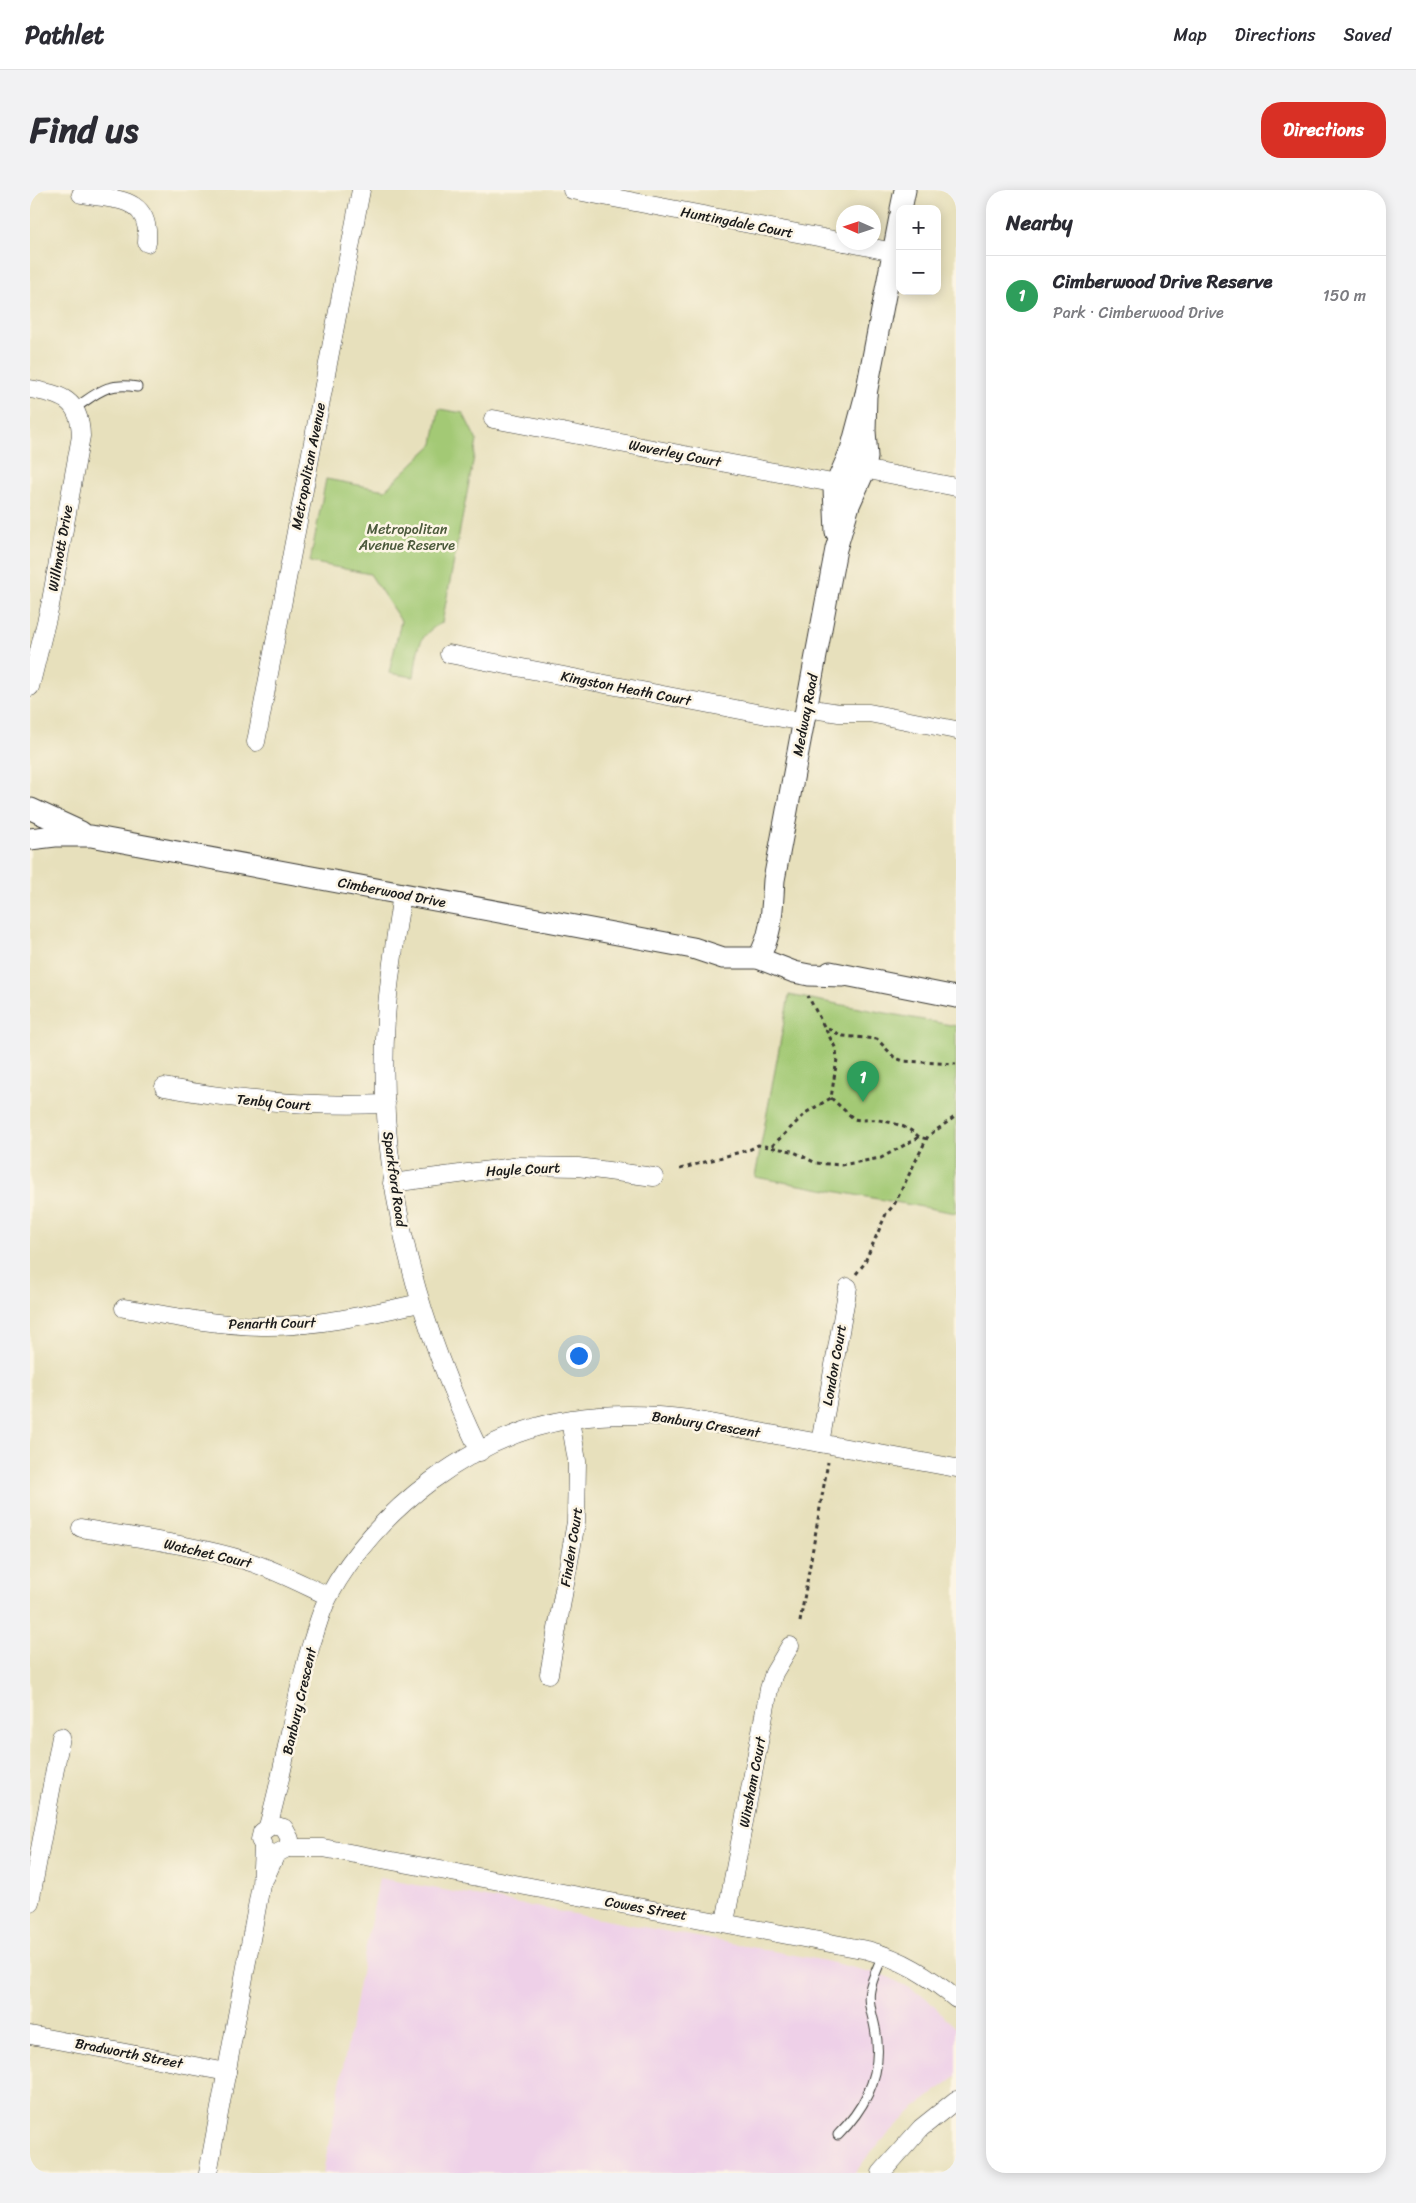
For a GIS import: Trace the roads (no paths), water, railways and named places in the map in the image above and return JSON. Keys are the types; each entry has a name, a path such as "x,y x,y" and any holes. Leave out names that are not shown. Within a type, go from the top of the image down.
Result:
{"street":[{"name":"Metropolitan Avenue","path":"256,742 361,190"},
{"name":"Huntingdale Court","path":"572,190 836,240"},
{"path":"902,205 905,190"},
{"path":"81,194 125,196 144,216 147,223 147,242"},
{"name":"Medway Road","path":"760,949 770,926 774,880 850,476 867,457 865,431 866,394 896,237"},
{"name":"Huntingdale Court","path":"881,250 893,252"},
{"path":"30,389 61,397 75,408"},
{"name":"Willmott Drive","path":"30,687 50,606 81,436 81,425 75,408"},
{"name":"Waverley Court","path":"493,418 850,476 956,487"},
{"name":"Kingston Heath Court","path":"449,654 839,713 868,714 956,730"},
{"path":"30,809 34,826 30,835"},
{"name":"Cimberwood Drive","path":"30,809 60,824 91,836"},
{"name":"Cimberwood Drive","path":"30,840 55,836 91,836 693,948 723,958 760,949 794,972 843,976 956,997"},
{"name":"Sparkford Road","path":"402,894 390,974 386,1018 386,1104 392,1184 420,1303 454,1399 480,1452"},
{"name":"Tenby Court","path":"164,1086 276,1104 327,1107 386,1104"},
{"name":"Hayle Court","path":"392,1184 535,1166 578,1167 654,1177"},
{"name":"London Court","path":"820,1443 848,1287"},
{"name":"Penarth Court","path":"124,1308 195,1320 262,1326 327,1322 420,1303"},
{"name":"Banbury Crescent","path":"208,2173 262,1885 277,1839 280,1788 302,1673 328,1596 357,1554 386,1520 430,1481 480,1452 528,1431 570,1420 609,1415 656,1415 689,1418 956,1468"},
{"name":"Finden Court","path":"549,1674 576,1522 577,1461 570,1420"},
{"name":"Watchet Court","path":"81,1528 202,1550 248,1561 282,1574 328,1596"},
{"name":"Winsham Court","path":"725,1922 769,1689 774,1673 790,1646"},
{"path":"30,1902 61,1737"},
{"name":"Cowes Street","path":"277,1839 725,1922 883,1954 915,1968 956,1999"},
{"name":"Bradworth Street","path":"30,2035 227,2072"},
{"path":"881,2173 921,2128 956,2100"}],"lane":[{"path":"75,408 109,386 137,387"},
{"path":"838,2135 853,2120 871,2088 876,2067 877,2046 869,1999 870,1989 883,1954"}],"place":[{"name":"Cimberwood Drive Reserve","path":"863,1102"}],"park label":[{"name":"Metropolitan Avenue Reserve","path":"407,538"}]}
